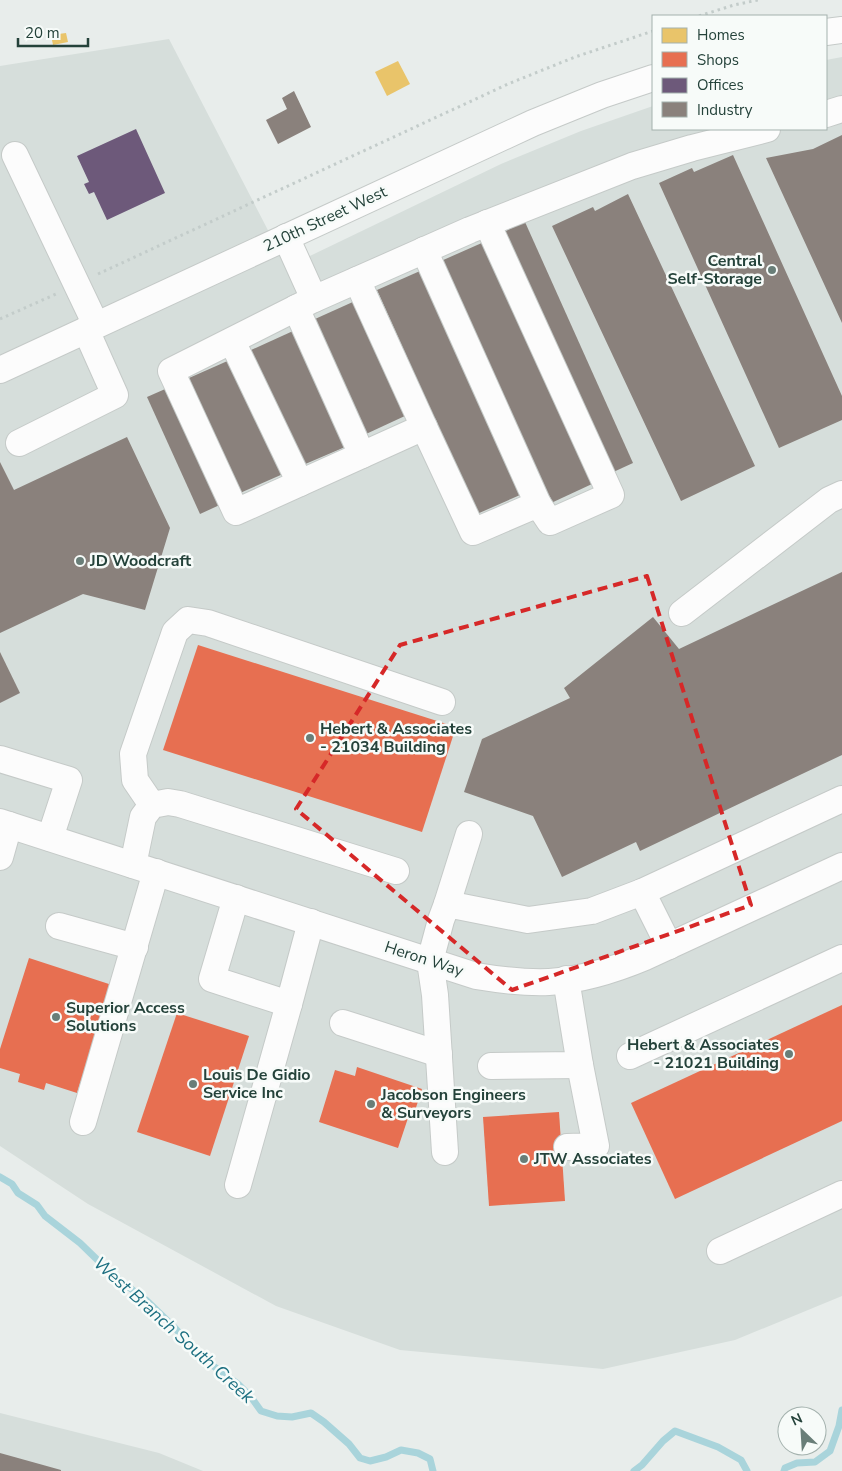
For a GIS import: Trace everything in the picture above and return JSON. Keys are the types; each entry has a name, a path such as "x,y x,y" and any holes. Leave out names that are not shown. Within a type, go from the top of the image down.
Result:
{"street":[{"path":"827,32 842,30"},
{"name":"210th Street West","path":"0,370 533,123 602,95 652,78"},
{"path":"827,114 842,110"},
{"path":"424,427 236,512 171,371 305,304 487,223 632,166 763,130"},
{"path":"16,155 77,284 115,395 19,443"},
{"path":"424,250 538,504 550,522 611,495 487,223"},
{"path":"286,237 305,304 362,455"},
{"path":"357,280 473,532 538,504"},
{"path":"232,341 300,483"},
{"path":"682,614 829,500 842,494"},
{"path":"152,805 136,780 133,754 175,632 188,620 208,623 442,702"},
{"path":"0,759 69,780 50,838"},
{"path":"447,904 528,920 592,911 642,892 842,800"},
{"path":"83,1122 135,947 144,868 143,817 152,805 168,802 180,804 396,871"},
{"path":"0,857 5,823"},
{"name":"Heron Way","path":"5,823 476,976 500,980 541,982 599,974 669,946 842,866"},
{"path":"445,1152 435,995 430,961 441,920 469,834"},
{"path":"642,892 669,946"},
{"path":"236,898 212,979 289,1004"},
{"path":"238,1185 311,922"},
{"path":"58,926 135,947"},
{"path":"630,1056 842,958"},
{"path":"566,979 596,1146 567,1148"},
{"path":"343,1023 439,1054"},
{"path":"491,1066 580,1064"},
{"path":"720,1251 842,1194"}],"path":[{"path":"702,15 758,0"},
{"path":"0,320 508,84 575,57 652,31"}],"highlighted area":[{"path":"647,576 751,905 512,990 296,809 400,645"}],"shaded area":[{"path":"169,39 287,267 501,164 581,131 652,106 652,130 827,130 827,60 842,57 842,1296 735,1340 603,1369 400,1350 276,1306 88,1204 0,1146 0,66"},
{"path":"0,1413 159,1453 203,1471 0,1471"}],"building: Homes":[{"path":"66,33 68,42 53,45 51,35"},
{"path":"398,61 410,84 387,96 375,72"}],"building: Shops":[{"name":"Hebert & Associates - 21034 Building","path":"198,645 456,727 422,832 163,750"},
{"name":"Superior Access Solutions","path":"29,958 112,985 77,1093 46,1083 44,1090 18,1082 20,1074 0,1068 0,1049"},
{"name":"Hebert & Associates - 21021 Building","path":"842,1005 842,1121 675,1199 631,1103"},
{"name":"Louis De Gidio Service Inc","path":"177,1013 249,1036 210,1156 137,1132"},
{"name":"Jacobson Engineers & Surveyors","path":"357,1067 422,1089 412,1120 408,1118 398,1148 319,1122 335,1070 355,1076"},
{"name":"JTW Associates","path":"559,1112 565,1201 489,1206 483,1117"}],"building: Offices":[{"path":"136,129 165,193 107,220 94,192 89,194 84,184 89,182 77,156"}],"building: Industry":[{"path":"294,91 311,127 278,144 266,120 287,109 282,98"},
{"path":"842,135 842,323 766,158 813,149"},
{"path":"733,155 842,396 842,420 779,448 659,183 692,168 694,172"},
{"path":"628,194 755,466 681,501 552,226 593,207 595,211"},
{"path":"525,222 633,463 609,474 501,233"},
{"path":"484,242 592,484 549,504 441,261"},
{"path":"420,271 520,495 477,514 377,290"},
{"path":"355,301 407,415 366,434 315,319"},
{"path":"293,331 345,447 303,465 251,350"},
{"path":"232,359 283,474 240,493 189,378"},
{"path":"172,386 224,503 200,514 147,397"},
{"name":"JD Woodcraft","path":"127,437 170,528 145,610 83,594 0,633 0,462 14,490"},
{"path":"842,572 842,755 640,851 636,842 562,877 533,816 464,792 482,739 570,698 564,688 653,617 679,649"},
{"path":"0,652 20,693 0,703"},
{"path":"0,1453 61,1470 61,1471 0,1471"}],"waterway":[{"name":"West Branch South Creek","path":"0,1177 12,1184 18,1193 37,1205 45,1216 80,1243 114,1276 146,1300 201,1357 238,1384 261,1411 277,1416 292,1417 311,1413 349,1444 360,1458 370,1461 386,1457 401,1450 418,1453 430,1459 433,1471"},
{"name":"West Branch South Creek","path":"784,1471 785,1468 797,1463 815,1462 830,1451 839,1426 842,1410"},
{"name":"West Branch South Creek","path":"634,1471 675,1431 718,1447 741,1460 747,1471"}],"place":[{"name":"Central Self-Storage","path":"772,270"},
{"name":"JD Woodcraft","path":"80,561"},
{"name":"Hebert & Associates - 21034 Building","path":"310,738"},
{"name":"Superior Access Solutions","path":"56,1017"},
{"name":"Hebert & Associates - 21021 Building","path":"789,1054"},
{"name":"Louis De Gidio Service Inc","path":"193,1084"},
{"name":"Jacobson Engineers & Surveyors","path":"371,1104"},
{"name":"JTW Associates","path":"524,1159"}]}
